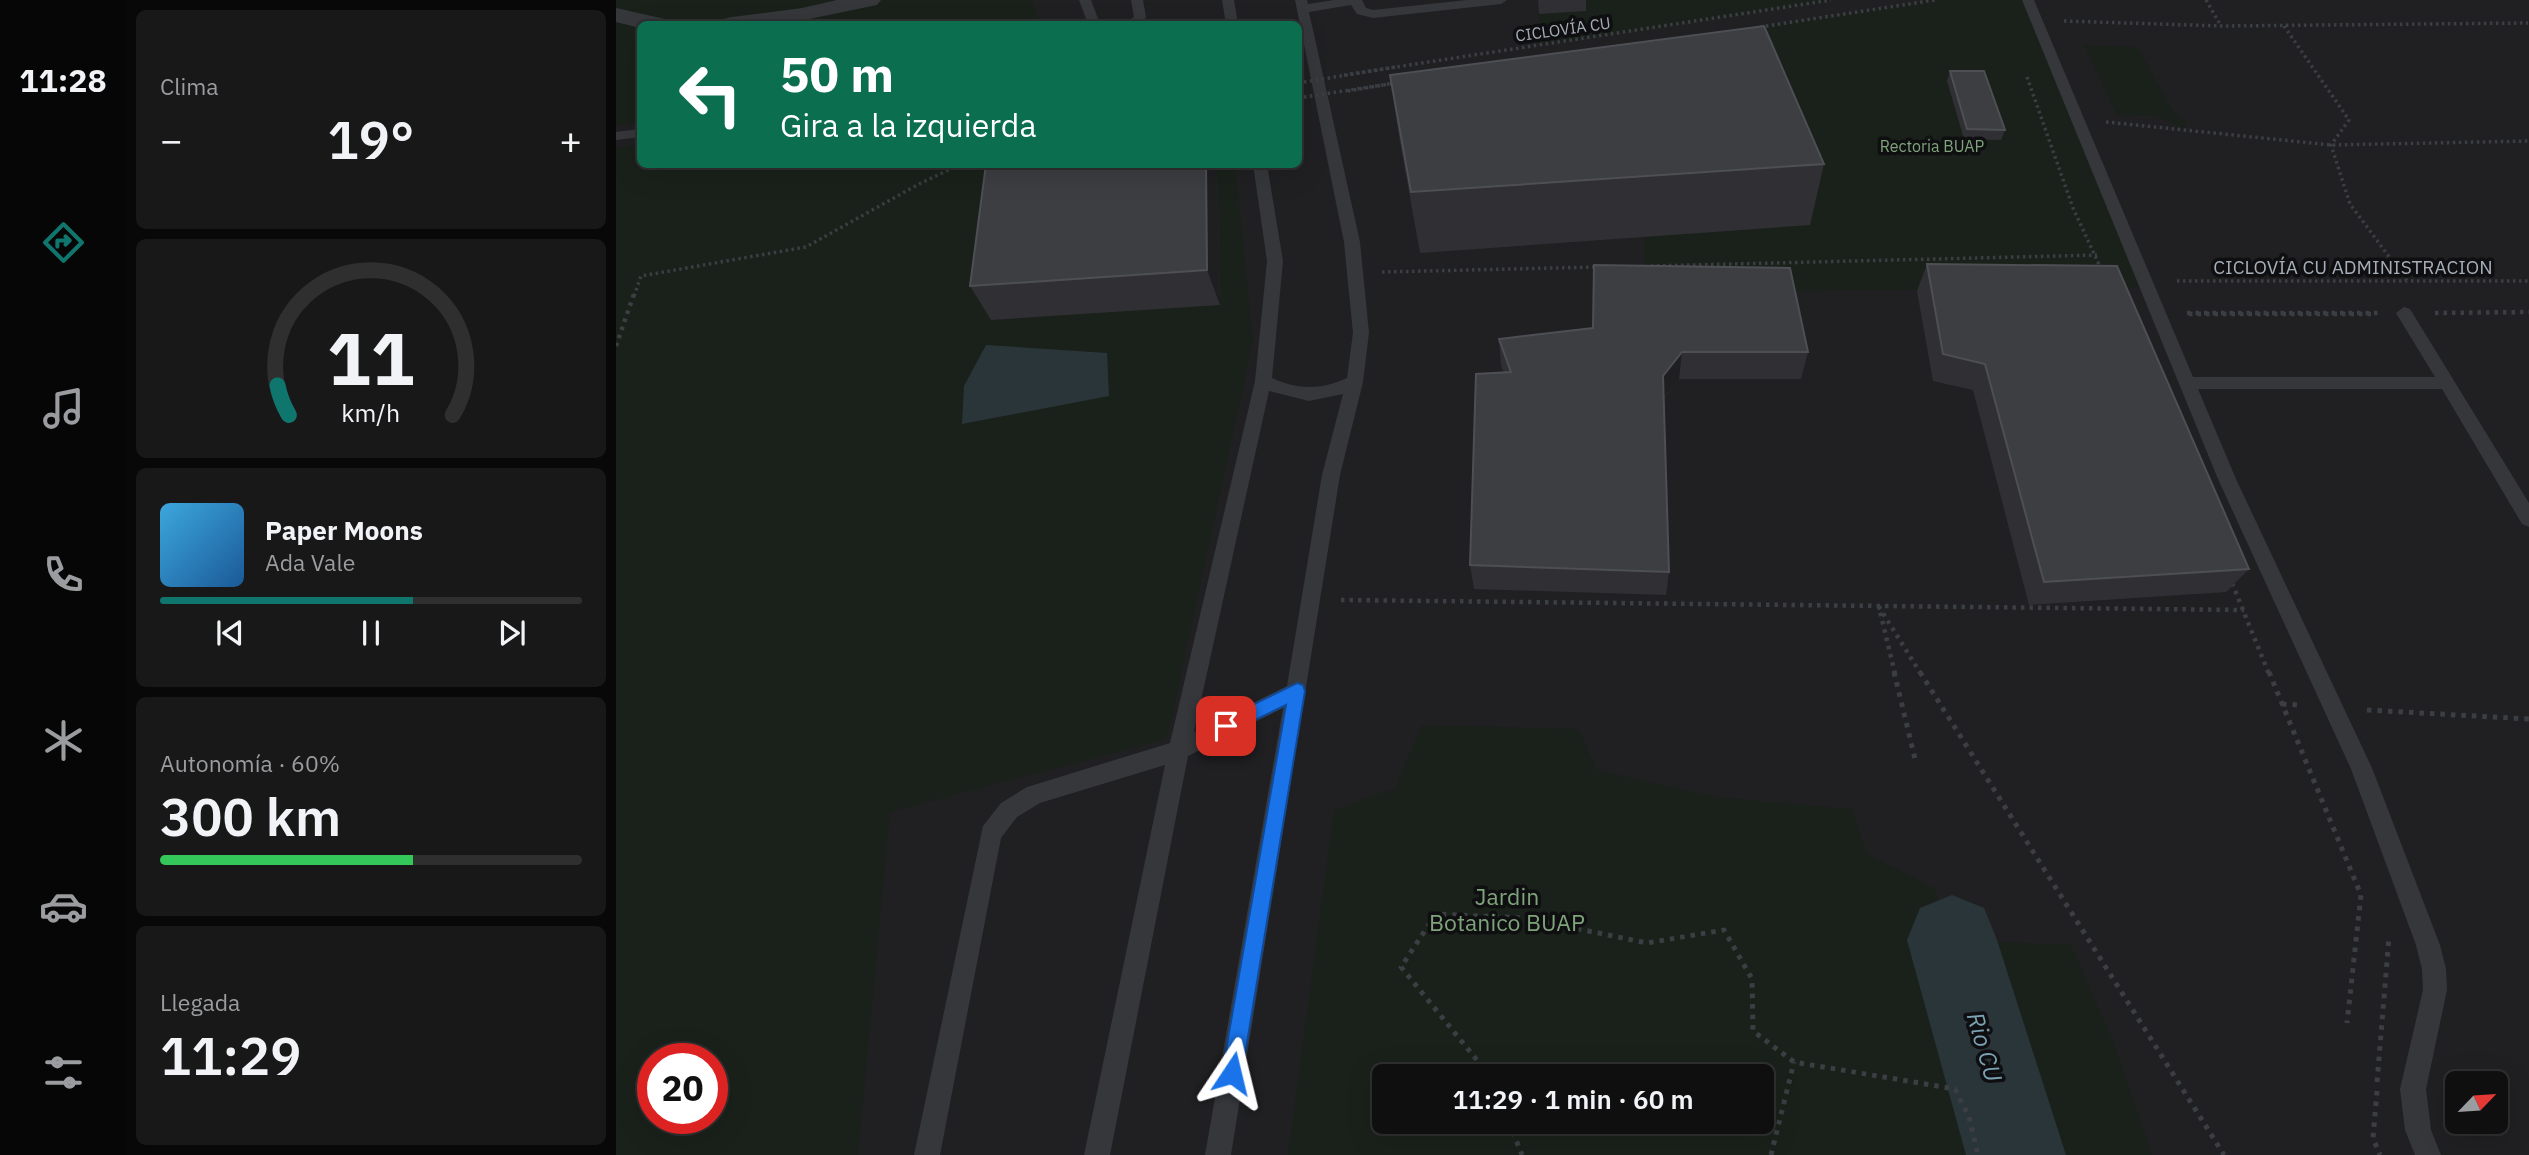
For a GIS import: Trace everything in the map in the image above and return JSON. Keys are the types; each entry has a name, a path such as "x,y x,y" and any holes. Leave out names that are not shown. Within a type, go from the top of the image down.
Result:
{"street":[{"path":"746,21 869,0"},
{"path":"616,15 643,21"}],"lane":[{"path":"1085,0 1093,21"},
{"path":"1137,0 1140,17 1138,21"},
{"path":"1301,21 1299,3 1355,1 1361,11 1373,14 1501,0"},
{"path":"1232,2 1232,21"},
{"path":"2032,9 2227,480 2361,768 2428,945 2434,969 2435,990 2413,1089 2418,1130 2428,1155"},
{"path":"1218,1155 1331,475 1355,382 1361,333 1352,242 1316,79 1304,50 1302,31"},
{"path":"616,136 637,132"},
{"path":"1097,1155 1179,750 1263,381 1275,261 1261,168"},
{"path":"2404,314 2529,519"},
{"path":"1263,381 1284,392 1301,395 1322,395 1355,382"},
{"path":"2186,383 2447,383"},
{"path":"927,1155 991,834 1009,810 1035,794 1179,750 1297,691"}],"path":[{"name":"CICLOVÍA CU","path":"1302,82 1831,0"},
{"path":"1302,82 1838,0"},
{"path":"1757,28 1935,0"},
{"path":"2206,0 2221,26"},
{"path":"2032,9 2053,21 2221,26 2528,23"},
{"path":"2284,26 2349,120 2331,145"},
{"path":"2023,65 2073,208 2106,281"},
{"path":"1402,82 1319,95 1302,97 1402,82"},
{"path":"2078,119 2331,145 2529,141"},
{"path":"2331,145 2350,204 2413,290"},
{"path":"616,346 641,276 806,247 953,168"},
{"path":"1649,266 2133,254"},
{"path":"1355,273 1607,267"},
{"name":"CICLOVÍA CU ADMINISTRACION","path":"2177,281 2529,281"},
{"path":"2180,314 2529,312"},
{"path":"2228,572 2361,895 2347,1023"},
{"path":"1312,600 2244,610"},
{"path":"1879,607 1916,763"},
{"path":"1879,607 2224,1155"},
{"path":"2293,693 2304,718"},
{"path":"2283,704 2529,719"},
{"path":"1480,1064 1401,967 1436,914 1525,918 1647,943 1724,930 1752,979 1754,1031 1794,1062 1955,1088 1969,1117 1978,1155"},
{"path":"2380,1155 2373,1138 2389,935"},
{"path":"1771,1155 1794,1062"},
{"path":"1514,1134 1522,1155"}],"shaded area":[{"path":"616,0 2529,0 2529,1155 616,1155"},
{"path":"986,345 1107,353 1109,396 962,424 964,386"}],"green space":[{"path":"616,0 1032,0 1039,21 637,21 637,123 616,126"},
{"path":"1585,0 1838,0 1541,45 1539,14 1585,11"},
{"name":"Rectoria BUAP","path":"1934,0 2028,0 2145,287 1647,293 1632,47"},
{"path":"2084,45 2138,47 2175,115 2187,122 2183,128 2155,116 2117,115"},
{"path":"637,144 637,168 1235,168 1253,341 1167,739 890,812 858,1155 616,1155 616,148"},
{"name":"Jardin Botanico BUAP","path":"1422,725 1578,729 1597,770 1716,797 1852,809 1867,854 1935,889 1953,940 2071,945 2115,1046 2152,1155 1288,1155 1334,810 1395,788"}],"building":[{"path":"1764,26 1824,164 1411,192 1390,75"},
{"path":"1950,71 1984,71 2005,130 1967,129"},
{"path":"985,168 1206,168 1207,270 970,286"},
{"path":"1927,264 2117,266 2249,569 2044,582 1985,364 1943,354"},
{"path":"1594,265 1790,268 1808,352 1682,352 1663,376 1669,572 1470,565 1476,374 1511,372 1499,339 1593,328"}],"waterway":[{"name":"Rio CU","path":"1952,940 2016,1155"}],"route":[{"path":"1226,726 1297,691 1232,1073"}]}
